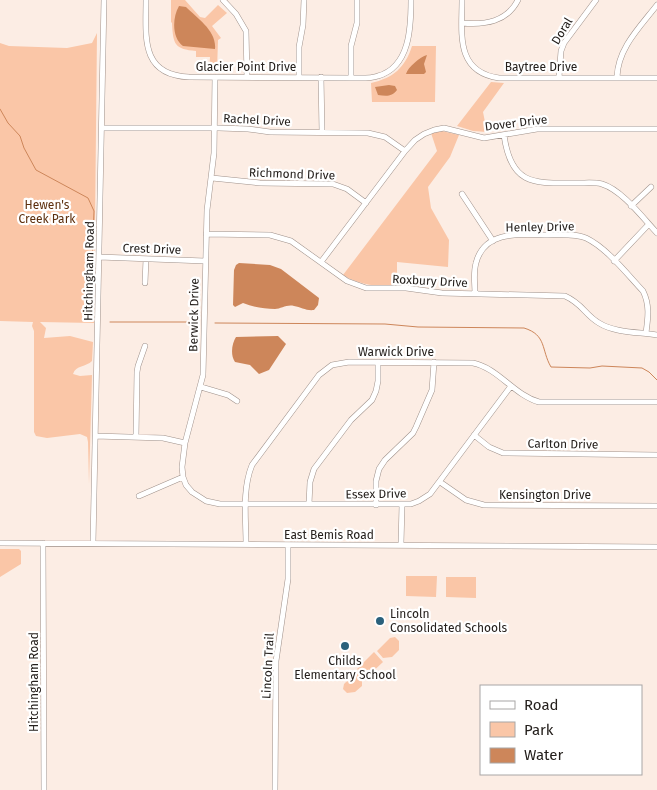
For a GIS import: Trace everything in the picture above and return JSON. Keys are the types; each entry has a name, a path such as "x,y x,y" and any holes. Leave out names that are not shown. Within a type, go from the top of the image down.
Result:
{"street":[{"name":"Hitchingham Road","path":"92,543 104,0"},
{"name":"Glacier Point Drive","path":"146,0 146,45 150,56 167,73 180,77 351,78 378,76 393,68 400,60 408,38 411,0"},
{"path":"299,77 299,47 303,25 304,0"},
{"path":"351,78 351,46 356,23 357,0"},
{"name":"Baytree Drive","path":"462,0 462,43 466,56 472,65 481,72 499,78 657,78"},
{"path":"462,23 482,24 494,21 512,11 518,0"},
{"name":"Doral","path":"559,78 561,51 564,43 596,0"},
{"path":"225,1 236,14 246,31 248,77"},
{"path":"617,77 618,63 624,49 657,5"},
{"name":"Berwick Drive","path":"183,477 182,460 185,443 203,375 206,234 207,210 212,178 215,77"},
{"path":"322,77 322,132"},
{"name":"Rachel Drive","path":"102,128 214,128 270,132 377,134 385,137 405,152"},
{"name":"Dover Drive","path":"321,262 415,140 434,130 452,130 484,138 538,129 657,130"},
{"path":"504,135 510,161 521,176 538,183 603,184 618,194 657,233"},
{"name":"Richmond Drive","path":"212,178 260,183 333,184 347,189 366,203"},
{"path":"631,206 652,187"},
{"path":"462,194 493,241"},
{"path":"614,261 649,224"},
{"name":"Roxbury Drive","path":"206,234 270,235 281,237 296,243 347,281 366,288 406,288 442,294 565,296 580,303 597,322 605,326 617,330 657,334"},
{"name":"Henley Drive","path":"475,294 476,262 484,248 501,236 512,234 576,235 595,244 643,291 648,309 646,333"},
{"name":"Crest Drive","path":"99,257 205,261"},
{"path":"145,283 146,259"},
{"path":"136,437 137,372 145,346"},
{"name":"Warwick Drive","path":"246,544 245,503 247,481 252,465 324,370 340,362 465,362 479,364 528,397 544,402 657,402"},
{"path":"309,504 310,482 314,469 351,420 372,400 378,381 378,362"},
{"path":"376,505 376,481 379,469 416,427 432,390 434,362"},
{"name":"Essex Drive","path":"245,503 402,505 411,504 423,499 440,482 511,386"},
{"path":"201,387 228,395 237,401"},
{"name":"Carlton Drive","path":"474,435 496,451 508,454 657,455"},
{"path":"95,436 163,438 185,443"},
{"path":"139,496 183,477 189,488 206,501 220,504 245,503"},
{"name":"Kensington Drive","path":"440,482 466,500 484,505 657,506"},
{"path":"401,544 402,505"},
{"name":"East Bemis Road","path":"0,543 657,547"},
{"name":"Hitchingham Road","path":"43,543 44,790"},
{"name":"Lincoln Trail","path":"276,790 276,661 288,579 288,544"}],"green space":[{"path":"171,0 185,0 200,17 205,18 218,5 227,13 212,26 221,38 218,40 217,71 209,71 210,57 196,57 196,51 179,47 174,41 171,22"},
{"name":"Hewen's Creek Park","path":"97,33 94,323 40,322 46,328 44,338 70,336 93,342 92,361 76,369 73,374 80,376 92,375 89,484 87,437 80,434 47,438 36,436 34,432 33,322 0,321 0,43 9,46 67,48 92,43"},
{"path":"412,46 436,46 435,102 372,102 371,83 386,78 397,71 406,60"},
{"path":"491,82 504,83 483,112 487,132 473,131 457,126"},
{"path":"442,131 459,135 450,157 428,187 431,208 449,240 448,267 397,262 397,286 363,283 343,275 437,151 431,133"},
{"path":"0,549 19,549 21,551 21,564 0,577"},
{"path":"406,576 437,576 436,597 406,596"},
{"path":"446,577 476,577 476,598 446,597"},
{"path":"395,637 399,641 399,650 392,657 383,658 377,651 390,638"},
{"path":"374,652 383,662 367,677 357,669"},
{"path":"356,672 362,678 362,686 355,692 347,693 343,689 344,684"}],"water":[{"path":"179,6 186,7 205,25 213,36 215,49 183,46 179,42 175,33 174,22"},
{"path":"427,55 424,64 426,72 424,74 406,74 409,68"},
{"path":"395,86 397,90 393,94 378,95 375,87"},
{"path":"239,263 270,265 281,269 319,298 318,305 314,310 297,306 267,309 243,303 235,307 233,305 234,270"},
{"path":"278,336 286,344 269,370 259,374 250,365 235,362 232,356 232,349 236,337"}],"waterway":[{"path":"0,109 8,123 20,136 36,170 88,198 94,211 89,307"},
{"path":"110,322 192,322"},
{"path":"215,323 385,324 418,327 524,328 537,335 540,339 551,367 590,368 602,366 642,368 657,380"}],"place":[{"name":"Lincoln Consolidated Schools","path":"380,621"},
{"name":"Childs Elementary School","path":"345,646"}]}
